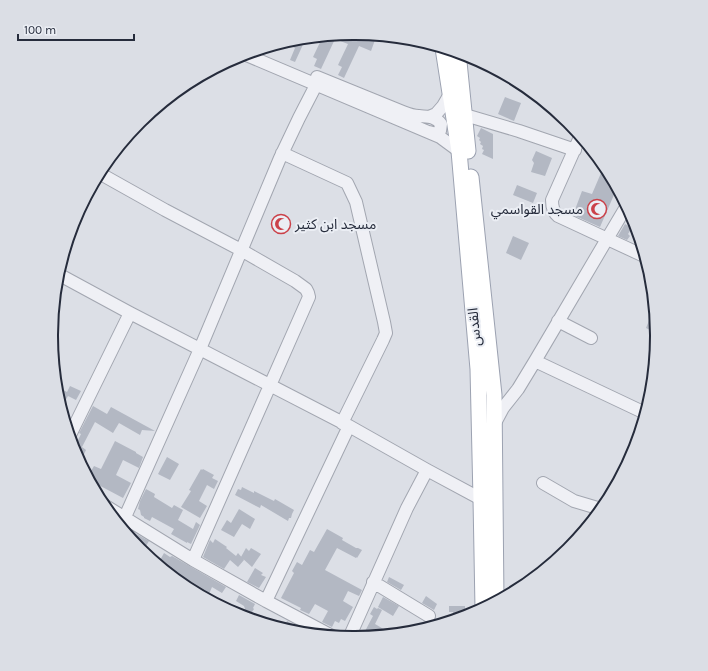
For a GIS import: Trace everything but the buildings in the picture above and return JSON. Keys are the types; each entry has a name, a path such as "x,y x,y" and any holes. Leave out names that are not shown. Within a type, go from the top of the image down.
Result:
{"main road":[{"name":"القدس","path":"444,54 459,151 478,369 483,602"},
{"name":"القدس","path":"459,59 494,395 496,595"}],"street":[{"path":"256,57 316,85 440,137 459,151"},
{"path":"257,57 412,115 429,116 436,114 450,94"},
{"path":"125,517 200,349 282,153 316,85"},
{"path":"464,115 519,131 575,150"},
{"path":"428,132 436,134 440,131 441,127 439,121 429,116"},
{"path":"578,143 552,200 552,206 555,213 558,216 637,253"},
{"path":"266,601 386,333 356,202 347,183 282,153"},
{"path":"105,176 241,250 301,285 306,289 309,297 193,560"},
{"path":"494,424 503,408 518,389 623,213"},
{"path":"64,277 346,425 481,499"},
{"path":"73,428 130,313"},
{"path":"558,321 591,338"},
{"path":"535,361 639,410"},
{"path":"494,395 501,398 512,397"},
{"path":"352,631 407,508 426,470"},
{"path":"543,482 574,501 594,507"},
{"path":"119,513 193,560 317,628"},
{"path":"373,582 429,616"}],"place":[{"name":"مسجد القواسمي","path":"597,209"},
{"name":"مسجد ابن كثير","path":"281,224"}]}
